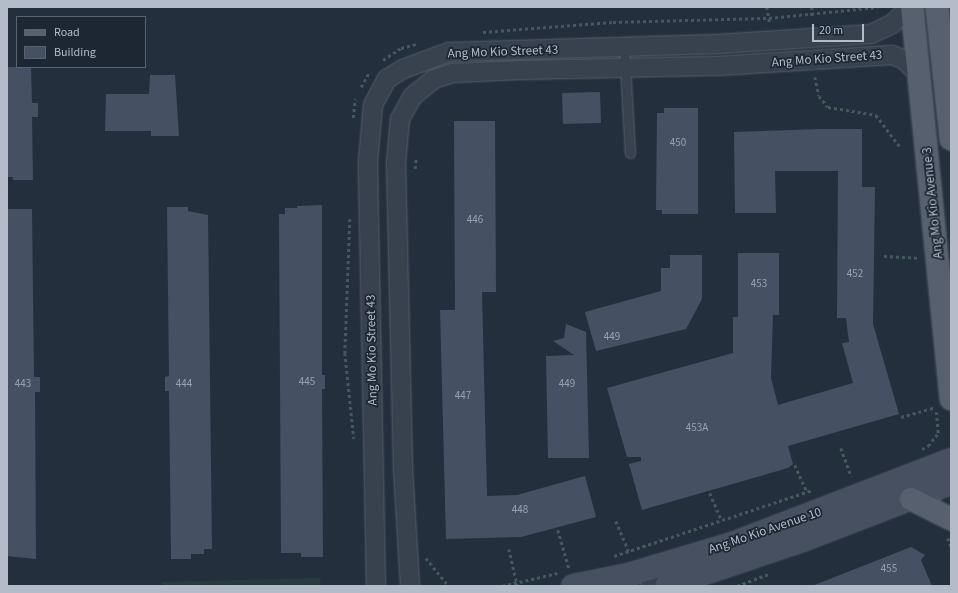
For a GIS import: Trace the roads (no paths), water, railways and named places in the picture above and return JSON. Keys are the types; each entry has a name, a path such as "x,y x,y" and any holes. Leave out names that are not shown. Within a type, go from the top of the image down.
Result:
{"main road":[{"name":"Ang Mo Kio Avenue 3","path":"911,7 919,74 943,403"},
{"name":"Ang Mo Kio Avenue 3","path":"937,7 951,139"},
{"name":"Ang Mo Kio Avenue 10","path":"572,575 640,579 951,460"},
{"name":"Ang Mo Kio Avenue 10","path":"666,586 911,499 951,483"},
{"path":"911,499 948,525"}],"street":[{"name":"Ang Mo Kio Street 43","path":"376,586 368,161 372,105 387,79 427,58 449,52 520,52 871,34 892,24 911,7"},
{"name":"Ang Mo Kio Street 43","path":"410,586 403,469 396,163 400,119 413,96 434,80 453,73 520,70 623,66 718,66 892,55 903,59 919,74"}],"lane":[{"path":"624,47 623,66 630,153"},
{"path":"520,52 520,70"}]}
